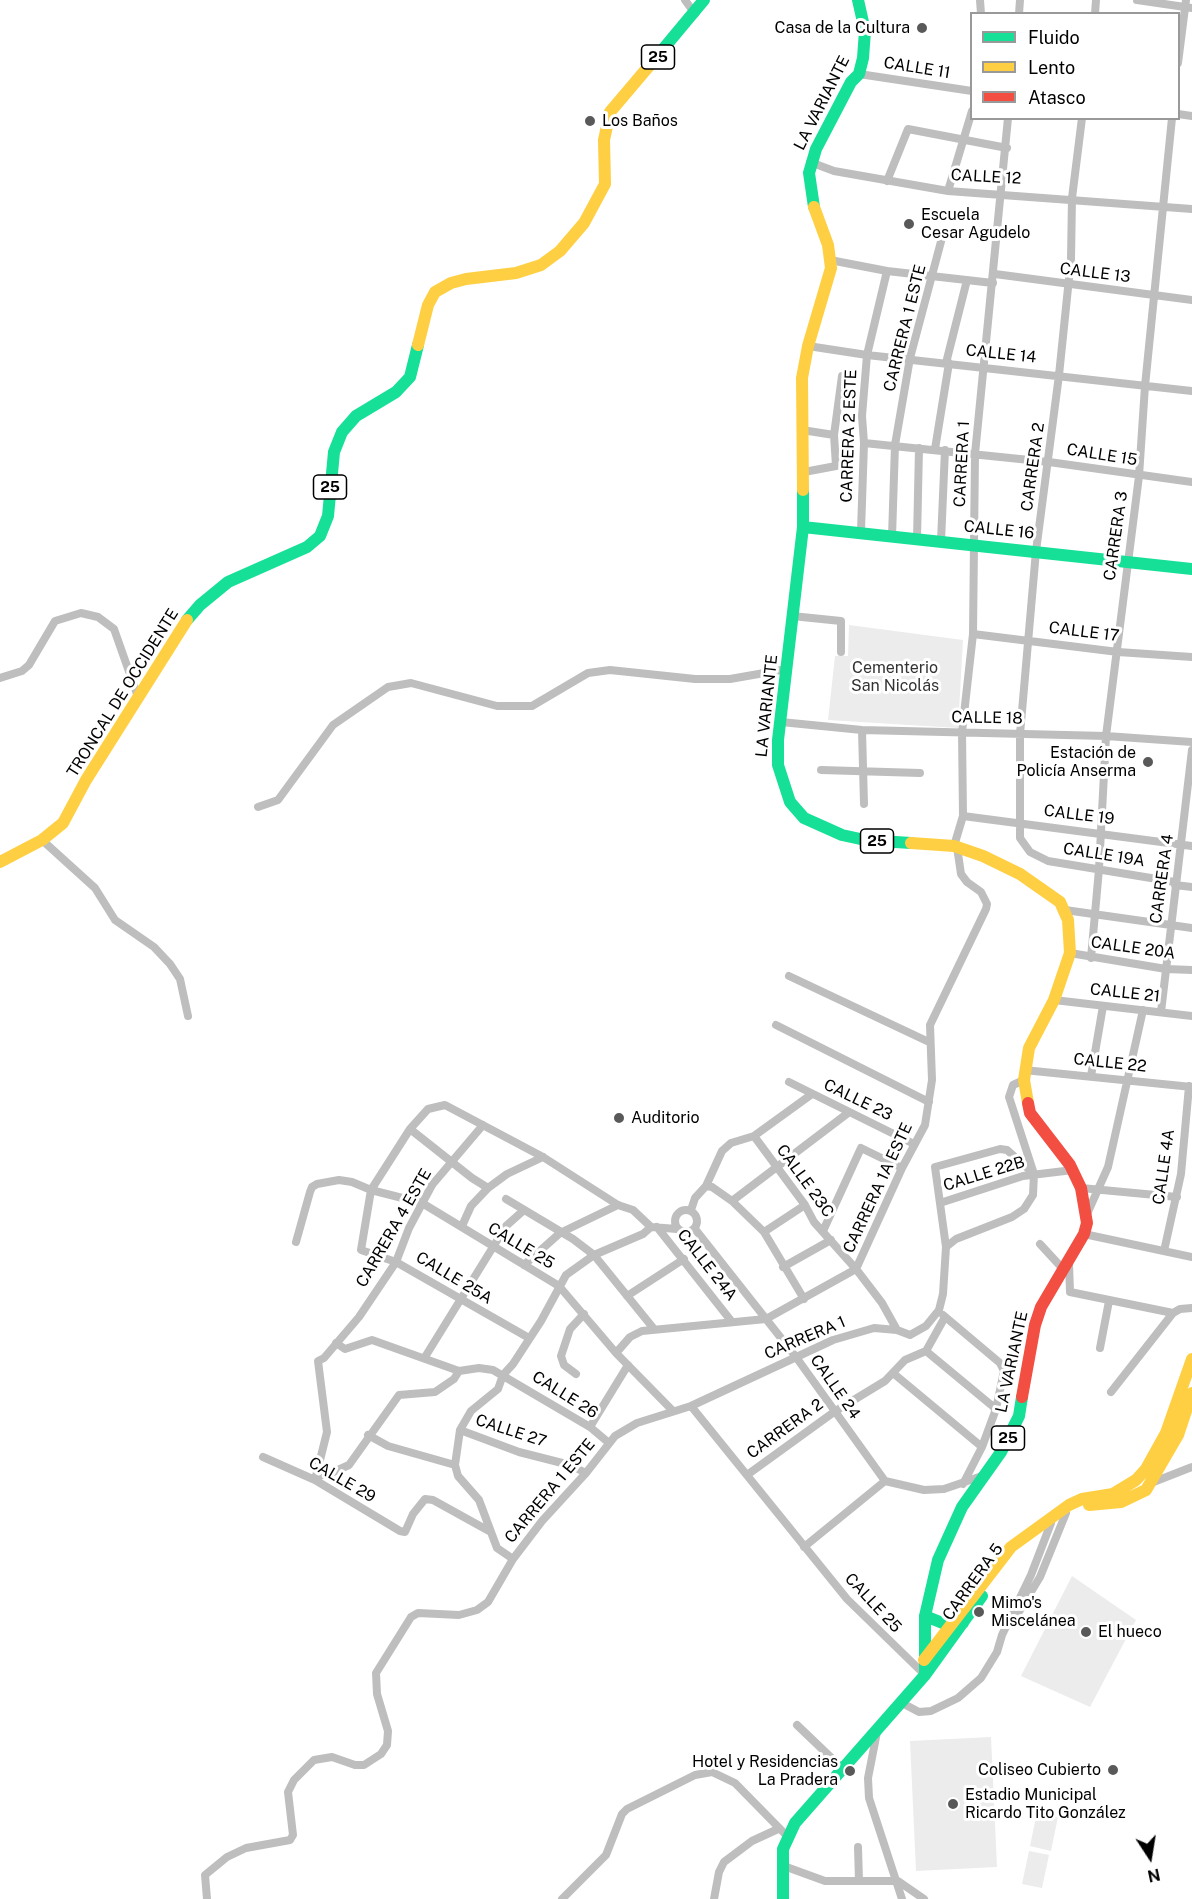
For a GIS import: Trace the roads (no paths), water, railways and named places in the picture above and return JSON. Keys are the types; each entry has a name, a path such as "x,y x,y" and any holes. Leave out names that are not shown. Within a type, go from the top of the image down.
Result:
{"main road":[{"name":"25","path":"695,14 704,0"},
{"name":"LA VARIANTE","path":"858,0 865,31 859,74 840,101 810,162 810,189 828,245 830,260 827,288 808,346 802,378 804,472 802,527 778,765 782,785 790,802 804,818 842,835 865,840 956,847 984,856 1020,874 1053,895 1065,910 1070,953 1054,1000 1034,1036 1024,1075 1030,1113 1073,1170 1081,1188 1087,1215 1084,1234 1047,1294 1035,1325 1026,1389 1019,1416 1000,1452 962,1507 944,1541 932,1578 925,1616 925,1675"},
{"name":"TRONCAL DE OCCIDENTE","path":"0,862 42,840 63,823 86,780 188,619 213,592 247,572 307,547 320,536 328,516 334,452 342,432 356,416 396,392 410,377 428,305 435,292 451,283 466,279 516,273 541,265 560,251 584,223 605,184 604,140 610,112 616,102 695,14"},
{"name":"CALLE 16","path":"802,527 861,531 892,537 1192,569"},
{"name":"CARRERA 5","path":"924,1660 1011,1548 1041,1523 1082,1499 1113,1494 1141,1474 1166,1433 1192,1359"},
{"name":"CARRERA 5","path":"783,1899 781,1865 783,1833 795,1823 902,1703 925,1675 1003,1566 1026,1541 1066,1513 1086,1506 1121,1502 1146,1490 1178,1435 1192,1393"},
{"path":"925,1616 950,1625 963,1623"}],"street":[{"path":"685,0 695,14"},
{"path":"1137,0 1187,5 1180,56"},
{"name":"CALLE 11","path":"859,74 970,92"},
{"path":"948,191 970,118"},
{"name":"CARRERA 1","path":"956,847 963,816 962,732 973,634 975,454 1007,148 1008,120"},
{"name":"CARRERA 2","path":"1030,852 1020,838 1020,734 1036,551 1059,375 1068,285 1072,198 1082,120"},
{"name":"CARRERA 3","path":"1090,958 1100,869 1106,736 1118,652 1126,561 1139,476 1145,386 1172,120"},
{"path":"887,181 908,129 1007,148"},
{"name":"CALLE 12","path":"810,162 834,171 948,191 1072,198 1192,209"},
{"name":"CARRERA 1 ESTE","path":"892,537 895,445 910,358 943,234"},
{"name":"CALLE 13","path":"830,260 933,277 1068,285 1192,300"},
{"name":"CARRERA 2 ESTE","path":"861,531 864,443 862,416 867,355 887,271"},
{"path":"935,449 948,363 967,280"},
{"name":"CALLE 14","path":"808,346 867,355 1192,391"},
{"path":"804,472 836,466 834,435 842,376"},
{"path":"802,430 834,435"},
{"name":"CALLE 15","path":"864,443 1049,462 1192,482"},
{"path":"917,538 919,448"},
{"path":"941,541 945,450"},
{"path":"0,678 22,671 29,665 55,621 81,613 98,617 114,629 138,698"},
{"path":"792,616 841,621 841,651"},
{"name":"CALLE 17","path":"973,634 1118,652 1192,657"},
{"path":"258,807 278,800 333,725 388,687 411,683 497,706 532,706 588,674 610,670 695,679 730,679 788,669"},
{"name":"CALLE 18","path":"781,722 862,730 1106,736 1192,742"},
{"path":"862,730 864,804"},
{"name":"CARRERA 4","path":"1161,1012 1192,750"},
{"path":"821,770 920,773"},
{"name":"CALLE 19","path":"963,816 1192,846"},
{"path":"42,840 95,888 115,920 154,947 170,964 183,986 188,1016"},
{"name":"CARRERA 1A ESTE","path":"616,1353 630,1337 642,1331 766,1319 856,1269 902,1168 925,1125 932,1066 929,1042 930,1025 986,909 987,904 981,892 967,882 961,874 956,847"},
{"name":"CALLE 19A","path":"1030,852 1048,861 1192,887"},
{"path":"1065,910 1192,928"},
{"name":"CALLE 20A","path":"1070,953 1166,969 1192,970"},
{"path":"789,976 929,1042"},
{"name":"CALLE 21","path":"1054,1000 1192,1016"},
{"path":"1091,1076 1103,1006"},
{"path":"1087,1215 1108,1167 1143,1010"},
{"path":"776,1025 929,1101"},
{"path":"946,1247 956,1239 1012,1217 1024,1209 1033,1194 1034,1174 1009,1096 1013,1085 1024,1075"},
{"name":"CALLE 22","path":"1024,1075 1091,1076 1190,1086"},
{"name":"CALLE 23","path":"789,1082 914,1144"},
{"name":"CALLE 4A","path":"1164,1251 1177,1197 1190,1086"},
{"path":"690,1210 695,1198 706,1186 722,1151 731,1143 754,1136 813,1094"},
{"name":"CALLE 24A","path":"410,1129 428,1109 436,1105 445,1105 543,1157 618,1205 633,1210 654,1227 684,1259 732,1322"},
{"path":"732,1201 848,1113"},
{"name":"CARRERA 4 ESTE","path":"316,1478 327,1432 318,1361 324,1358 359,1317 396,1262 422,1203 450,1162 483,1125"},
{"path":"370,1190 410,1129 450,1162 488,1188"},
{"name":"CALLE 23C","path":"754,1136 775,1168 805,1205 814,1222 856,1269 882,1303 897,1330"},
{"name":"CARRERA 1A ESTE","path":"822,1231 861,1148 902,1168"},
{"path":"996,1409 926,1351 942,1314 946,1247 935,1167 977,1154 1006,1150 1034,1174"},
{"path":"462,1226 471,1206 488,1188 543,1157"},
{"name":"CALLE 22B","path":"940,1203 995,1184 1034,1174 1073,1170"},
{"name":"CALLE 25","path":"296,1242 312,1186 339,1180 352,1182 370,1190 422,1203 560,1286 616,1353 672,1410"},
{"path":"706,1186 712,1187 732,1201 764,1232 804,1299"},
{"path":"1081,1188 1177,1197"},
{"name":"CALLE 25A","path":"370,1190 361,1250 396,1262 529,1338"},
{"path":"506,1199 594,1255 654,1329"},
{"path":"524,1265 560,1233 618,1205"},
{"path":"764,1232 805,1205"},
{"path":"425,1357 506,1226 524,1210"},
{"path":"677,1228 675,1222 678,1213 690,1210"},
{"path":"513,1559 497,1548 489,1532 479,1500 458,1476 455,1465 460,1430 471,1411 498,1389 504,1375 566,1275 594,1255 654,1227 677,1228 689,1233 695,1229 698,1222 690,1210"},
{"name":"CALLE 24","path":"695,1229 796,1357 885,1481"},
{"path":"1084,1234 1192,1257"},
{"path":"783,1267 831,1240"},
{"path":"1040,1244 1066,1264 1070,1293 1109,1302 1176,1311 1192,1308"},
{"path":"627,1296 684,1259"},
{"path":"1100,1348 1109,1302"},
{"path":"1111,1392 1176,1311"},
{"path":"576,1374 564,1365 561,1356 570,1329 584,1314"},
{"path":"942,1314 1000,1363 1004,1371 996,1409 982,1447 963,1484"},
{"name":"CARRERA 1","path":"609,1443 625,1428 672,1410 691,1406 856,1332 874,1328 897,1330 910,1335 917,1333 942,1314"},
{"path":"336,1343 345,1349 372,1340 459,1371 479,1368 504,1375"},
{"name":"CARRERA 2","path":"747,1475 834,1412 860,1398 893,1373 905,1360 926,1351"},
{"path":"590,1427 628,1365"},
{"path":"316,1478 349,1465 368,1435 399,1395 435,1392 454,1379 459,1371"},
{"path":"893,1373 982,1447"},
{"name":"CALLE 26","path":"504,1375 590,1427 609,1443"},
{"name":"CALLE 25","path":"691,1406 847,1599 925,1675"},
{"name":"CALLE 27","path":"460,1430 519,1452 570,1465 586,1473"},
{"path":"368,1435 388,1446 455,1465"},
{"name":"CARRERA 1 ESTE","path":"207,1899 205,1875 227,1857 246,1848 290,1840 293,1835 288,1792 294,1780 314,1760 332,1757 355,1765 364,1765 381,1754 387,1745 388,1731 377,1694 375,1673 411,1617 418,1613 459,1615 477,1610 488,1602 513,1559 542,1521 586,1473 609,1443"},
{"name":"CALLE 29","path":"263,1457 316,1478 405,1532 413,1514 425,1499 433,1500 489,1532"},
{"path":"1151,1483 1192,1467"},
{"path":"804,1547 885,1481 924,1490 963,1484 984,1474"},
{"path":"1002,1635 1023,1607 1040,1577 1066,1513"},
{"path":"902,1703 919,1712 931,1711 958,1698 990,1666 1031,1575 1051,1523"},
{"path":"797,1725 843,1769"},
{"path":"877,1730 868,1778 869,1798 902,1899"},
{"path":"562,1899 606,1855 622,1815 627,1809 695,1775 712,1772 746,1791 783,1833 752,1841 724,1862 718,1872 714,1899"},
{"path":"858,1847 859,1881"},
{"path":"781,1865 825,1881 898,1881 924,1899"}],"place":[{"name":"Casa de la Cultura","path":"922,28"},
{"name":"Los Baños","path":"590,121"},
{"name":"Escuela Cesar Agudelo","path":"909,224"},
{"name":"Estación de Policía Anserma","path":"1148,762"},
{"name":"Auditorio","path":"619,1118"},
{"name":"Mimo's Miscelánea","path":"979,1612"},
{"name":"El hueco","path":"1086,1632"},
{"name":"Coliseo Cubierto","path":"1113,1770"},
{"name":"Hotel y Residencias La Pradera","path":"850,1771"},
{"name":"Estadio Municipal Ricardo Tito González","path":"953,1804"}],"park label":[{"name":"Cementerio San Nicolás","path":"895,677"}]}
